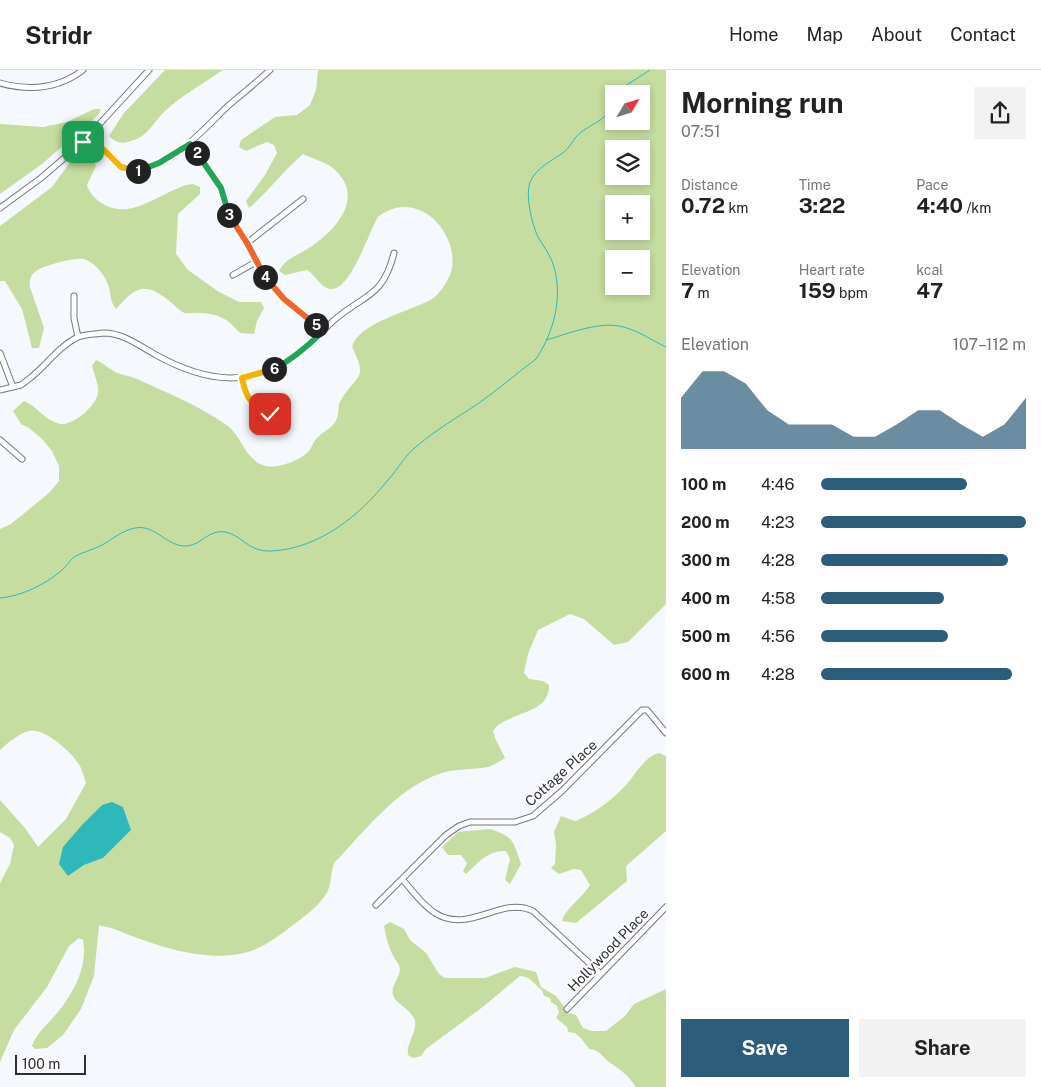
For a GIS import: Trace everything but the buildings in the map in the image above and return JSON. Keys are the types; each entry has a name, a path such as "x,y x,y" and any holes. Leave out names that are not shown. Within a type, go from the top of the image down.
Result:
{"street":[{"path":"0,83 38,89 61,82 83,70"},
{"path":"0,208 68,156 149,70"},
{"path":"89,135 121,167 136,171 159,163 190,144 229,105 270,70"},
{"path":"190,144 221,188 229,215 247,243 267,281 284,299 323,331"},
{"path":"247,243 303,199"},
{"path":"0,390 13,387 29,379 78,337 113,334 136,344 175,366 194,372 231,379 264,372 291,359 352,304 369,296 387,277 394,253"},
{"path":"233,275 256,262"},
{"path":"74,296 74,318 78,337"},
{"path":"0,353 13,387"},
{"path":"242,378 244,390 251,402 270,414"},
{"path":"0,440 22,459"},
{"name":"Cottage Place","path":"376,905 446,835 464,824 486,821 516,822 533,816 562,791 642,710 647,710 666,733"},
{"path":"402,879 431,911 442,917 456,920 473,919 508,908 528,908 601,974"},
{"name":"Hollywood Place","path":"567,1009 666,907"}],"green space":[{"path":"165,70 223,70 172,105 139,138 124,143 112,139 109,136 124,113"},
{"path":"318,70 666,70 666,604 628,642 614,645 584,619 570,614 538,630 528,654 524,673 529,679 543,681 549,685 547,695 543,702 535,708 507,720 493,731 505,758 488,767 439,774 423,781 395,800 335,862 329,889 314,909 268,943 251,951 217,956 164,947 99,925 94,976 81,1009 63,1035 47,1048 35,1049 32,1046 37,1036 64,1004 82,969 84,950 83,940 79,938 69,946 47,987 14,1030 0,1062 0,883 10,864 14,845 10,838 0,832 0,800 25,828 38,847 66,819 86,783 81,768 73,756 59,743 43,733 36,731 25,732 0,750 0,529 11,524 49,493 59,481 59,466 52,451 42,439 21,424 13,411 24,401 54,422 65,424 71,422 89,409 96,398 98,390 92,366 96,360 115,372 137,379 172,395 217,419 233,431 253,459 266,466 271,467 294,461 311,449 316,439 335,423 340,402 360,372 360,366 352,347 357,338 364,331 386,318 423,304 435,297 448,278 453,264 450,245 439,224 421,211 400,207 389,210 378,217 352,271 338,287 327,288 307,270 285,275 279,271 288,260 319,241 337,223 347,202 347,191 344,181 332,167 303,154 249,208 246,201 265,175 277,153 274,145 267,142 246,151 239,147 241,140 275,117 297,115 310,105 316,90","holes":["102,805 123,807 131,830 103,858 84,865 68,876 63,847"]},
{"path":"94,109 101,109 98,115 42,164 0,194 0,124 43,127 67,122"},
{"path":"87,156 93,159 96,166 87,185 89,191 97,200 108,207 134,208 186,185 193,184 200,187 200,194 178,214 176,254 188,270 219,292 239,302 261,302 264,308 257,321 254,334 240,333 231,324 218,316 183,312 164,297 149,289 136,291 116,309 109,287 102,274 87,260 74,259 44,267 37,270 31,277 30,287 44,328 39,348 32,348 22,309 5,281 0,281 0,226 52,187 71,161"},
{"path":"659,753 666,756 666,831 626,866 627,881 576,923 562,921 567,912 590,885 581,870 574,869 559,874 551,868 555,864 556,844 554,832 561,816 575,821 596,810 621,791 649,758"},
{"path":"490,829 512,841 516,850 521,864 510,884 505,880 510,859 506,851 489,855 466,874 463,871 467,863 461,855 448,855 442,847 458,832"},
{"path":"390,922 404,929 410,940 426,953 439,974 445,978 485,978 515,967 536,972 541,987 556,996 569,1013 576,1015 583,1028 591,1031 606,1031 625,1016 634,1004 666,989 666,1087 636,1087 624,1073 596,1051 589,1049 575,1033 568,1032 567,1027 556,1018 559,1013 557,1006 551,1002 550,998 544,996 542,990 524,976 520,976 484,1006 426,1049 421,1056 413,1058 408,1055 408,1051 415,1021 393,995 393,988 400,969 389,947 384,926"}],"water":[{"path":"112,802 123,807 131,830 103,858 84,865 68,876 59,864 63,847 102,805"}],"waterway":[{"path":"627,85 650,70"},
{"path":"0,598 16,595 40,585 61,571 74,557 99,547 125,531 135,528 149,529 173,543 187,546 197,543 214,533 225,532 257,549 272,551 290,549 306,544 322,537 351,517 377,493 413,450 486,398 536,359 543,348 556,312 556,273 534,225 528,194 530,182 537,172 566,150 581,132 605,116"},
{"path":"546,340 582,329 610,325 631,330 666,347"}],"route":[{"path":"83,142 89,135 121,167 139,171 173,156 190,144 218,182 229,215 247,243 267,281 284,299 323,331 291,359 275,368 242,378 244,390 251,402 270,414"}]}
